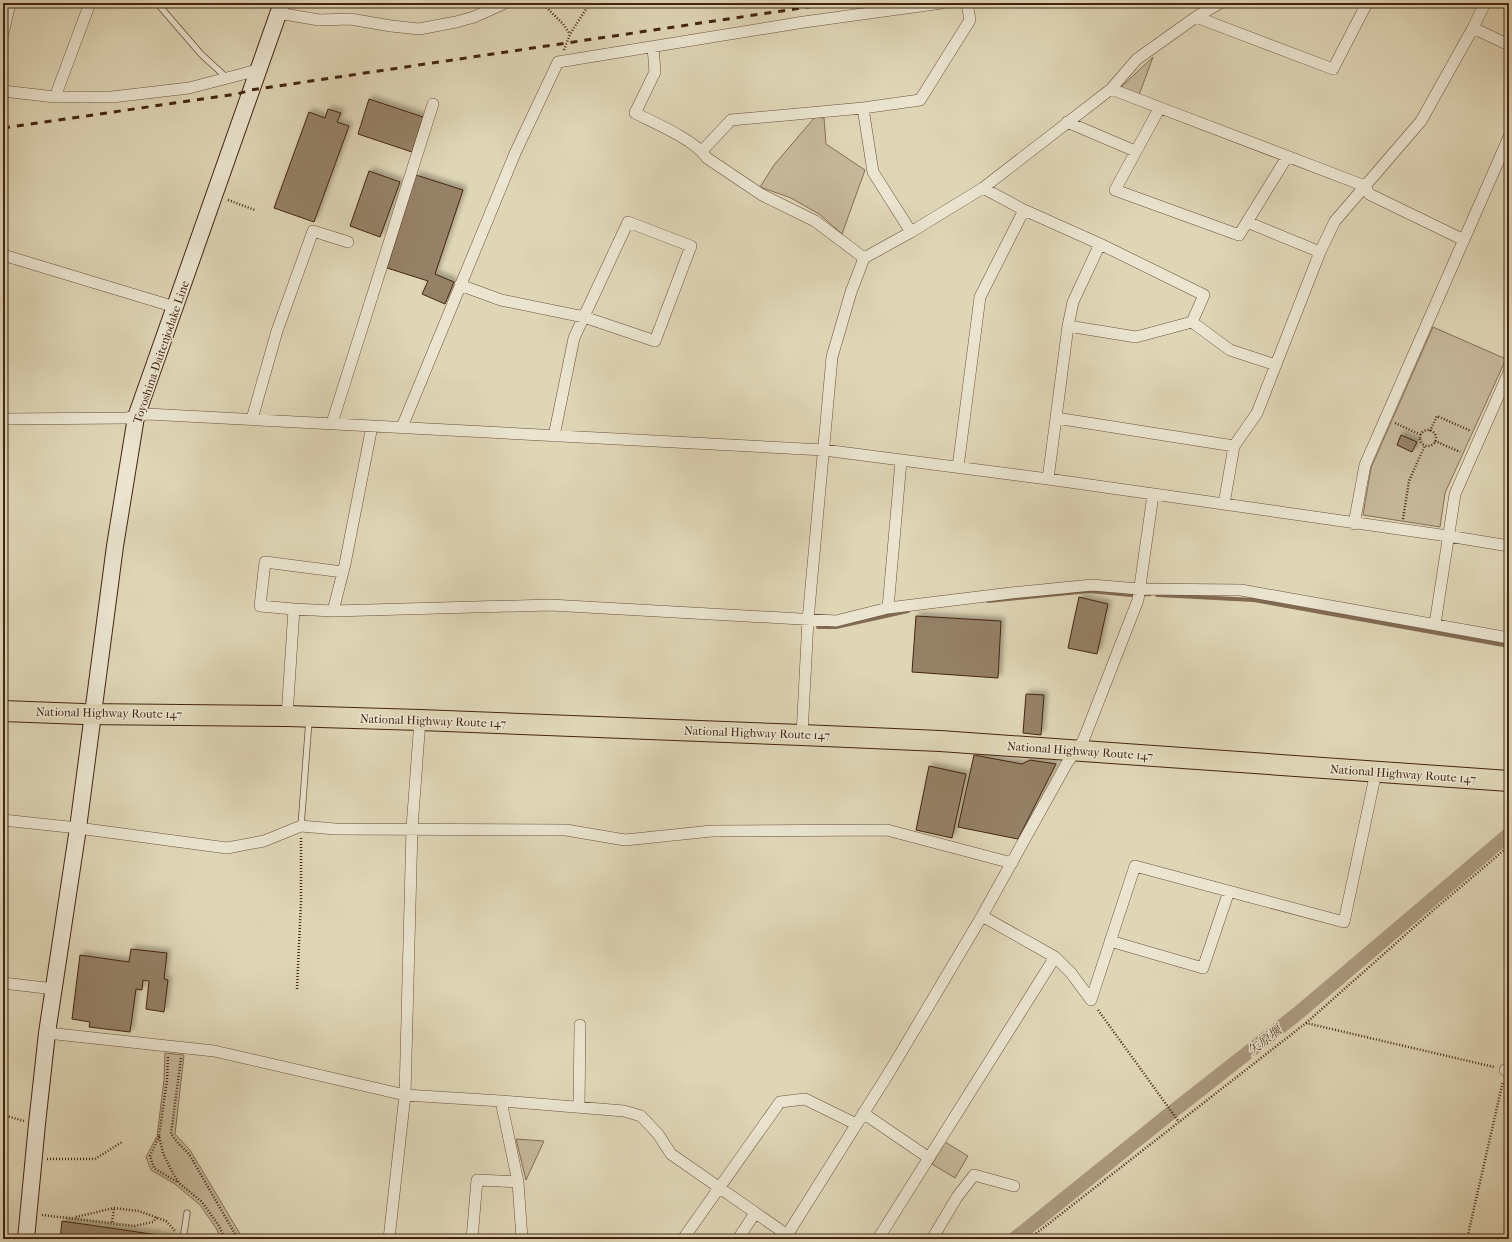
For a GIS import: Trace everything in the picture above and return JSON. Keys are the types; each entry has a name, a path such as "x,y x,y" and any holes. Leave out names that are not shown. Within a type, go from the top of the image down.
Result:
{"highway":[{"name":"National Highway Route 147","path":"3,711 93,714 287,716 802,734 940,741 1509,781"}],"main road":[{"name":"Toyoshina-Daitenjodake Line","path":"26,1239 37,1124 54,989 78,828 112,569 136,417 280,8"}],"street":[{"path":"3,34 10,3"},
{"path":"55,97 90,3"},
{"path":"280,8 319,20 350,19 420,29 474,17 505,3"},
{"path":"402,427 516,151 558,62 804,22 942,3"},
{"path":"702,151 731,120 863,108 920,100 970,20 967,3"},
{"path":"802,734 808,620 832,358 851,292 864,258 911,232 983,188 1111,89 1138,59 1196,17 1220,3"},
{"path":"1196,17 1333,69 1367,3"},
{"path":"1224,504 1234,446 1257,413 1320,252 1335,222 1421,121 1473,28 1485,3"},
{"path":"1473,28 1509,45"},
{"path":"653,47 654,72 635,113 686,140 702,151 707,158 762,195 815,221 864,258"},
{"path":"3,91 55,97 112,97 189,88 258,70"},
{"path":"1111,89 1160,109 1365,186 1369,194 1464,240"},
{"path":"332,423 433,104"},
{"path":"863,108 873,172 911,232"},
{"path":"1160,109 1135,151 1115,190 1239,235 1286,157"},
{"path":"1068,122 1135,151"},
{"path":"1354,524 1365,465 1509,137"},
{"path":"983,188 1024,210 1100,244 1204,295 1192,322"},
{"path":"958,467 980,297 1024,210"},
{"path":"460,285 501,300 584,317 655,341 691,246 628,222 584,317 574,338 554,436"},
{"path":"1247,222 1320,252"},
{"path":"252,420 277,331 313,231 348,242"},
{"path":"1048,479 1068,326 1075,296 1100,244"},
{"path":"3,255 175,307"},
{"path":"1192,322 1230,350 1276,365"},
{"path":"1068,326 1136,337 1192,322"},
{"path":"1435,624 1455,494 1509,372"},
{"path":"3,419 127,418 147,414 824,450 1048,479 1509,546"},
{"path":"1056,418 1234,446"},
{"path":"333,611 343,572 372,426"},
{"path":"888,608 901,461"},
{"path":"48,1034 214,1051 406,1095 624,1111 641,1116 658,1134 671,1154 790,1237 856,1124 890,1071 982,916 1067,763 1083,741 1138,600 1154,495"},
{"path":"343,572 265,562 260,606 294,610 333,611 550,605 836,621 888,608 1092,585 1139,589 1241,590 1509,638"},
{"path":"287,716 294,610"},
{"path":"389,1239 406,1095 412,828 420,720"},
{"path":"1090,1000 1135,866 1344,922 1376,772"},
{"path":"3,820 78,828 227,848 264,841 301,826 335,829 412,828 566,830 625,840 712,831 887,830 1012,863"},
{"path":"1110,941 1203,968 1229,891"},
{"path":"982,916 1055,957 1071,973 1090,1000"},
{"path":"878,1239 1055,957"},
{"path":"3,983 54,989"},
{"path":"579,1107 580,1025"},
{"path":"683,1239 720,1189 780,1102 805,1099 856,1124"},
{"path":"501,1101 518,1182 522,1239"},
{"path":"864,1112 930,1158"},
{"path":"932,1239 957,1197 974,1175 1014,1186"},
{"path":"472,1239 477,1180 518,1182"},
{"path":"738,1239 755,1213"}],"lane":[{"path":"157,3 201,54 227,79"},
{"path":"301,826 309,717"},
{"path":"183,1239 187,1213"}],"path":[{"path":"542,3 564,24 570,34"},
{"path":"558,62 570,34 590,3"},
{"path":"227,200 255,210"},
{"path":"1430,431 1437,416 1480,436"},
{"path":"1389,420 1422,435"},
{"path":"1430,431 1425,431 1421,440 1425,445 1430,446 1435,441"},
{"path":"1430,431 1434,434 1435,441"},
{"path":"1435,441 1460,452 1463,445"},
{"path":"1402,523 1409,481 1425,445"},
{"path":"297,989 301,901 301,826"},
{"path":"1029,1239 1302,1027 1430,913 1509,846"},
{"path":"1090,1000 1179,1122"},
{"path":"1302,1027 1306,1023 1507,1070 1467,1239"},
{"path":"168,1046 167,1080 159,1136 150,1156 154,1168 179,1183 202,1202 219,1226 225,1239"},
{"path":"183,1048 171,1134 189,1154 238,1239"},
{"path":"3,1115 37,1124"},
{"path":"159,1136 163,1153 179,1183"},
{"path":"45,1159 95,1159 122,1142"},
{"path":"112,1222 114,1208"},
{"path":"73,1218 114,1208 139,1211 166,1221 175,1232"},
{"path":"40,1214 134,1226 153,1222 157,1217"}],"shaded area":[{"path":"1153,57 1139,95 1120,88"},
{"path":"815,117 824,118 826,144 865,170 842,234 819,214 791,198 760,187 774,165"},
{"path":"1433,327 1506,359 1445,493 1440,527 1363,515 1371,468"},
{"path":"165,1053 184,1055 175,1134 190,1150 243,1239 221,1239 216,1228 200,1205 175,1184 151,1170 146,1157 157,1136 164,1080"},
{"path":"516,1139 544,1141 526,1180"},
{"path":"945,1142 968,1156 955,1178 932,1164"}],"building":[{"path":"369,99 423,117 412,152 358,134"},
{"path":"328,109 341,113 337,122 349,126 314,222 274,208 309,112 325,118"},
{"path":"369,171 400,182 380,237 350,226"},
{"path":"416,175 463,190 435,274 454,282 445,304 422,294 428,281 387,268"},
{"path":"1401,435 1417,442 1412,452 1397,445"},
{"path":"1079,597 1108,604 1097,654 1068,648"},
{"path":"916,616 1001,621 998,678 912,672"},
{"path":"1026,694 1044,695 1041,735 1023,733"},
{"path":"974,755 1022,764 1030,760 1056,764 1018,839 958,827"},
{"path":"929,766 966,774 952,838 916,830"},
{"path":"131,949 167,953 164,979 168,980 164,1012 146,1009 149,981 143,980 142,990 136,989 130,1032 89,1027 90,1022 72,1019 80,955 129,962"},
{"path":"62,1221 179,1238 60,1239"}],"waterway":[{"path":"988,601 1089,591 1131,595 1150,594"},
{"path":"1157,595 1254,600 1509,646"},
{"path":"818,627 836,627 908,611"},
{"name":"矢原堰","path":"1014,1239 1297,1014 1509,834"}],"railway":[{"path":"3,128 835,3"}]}
